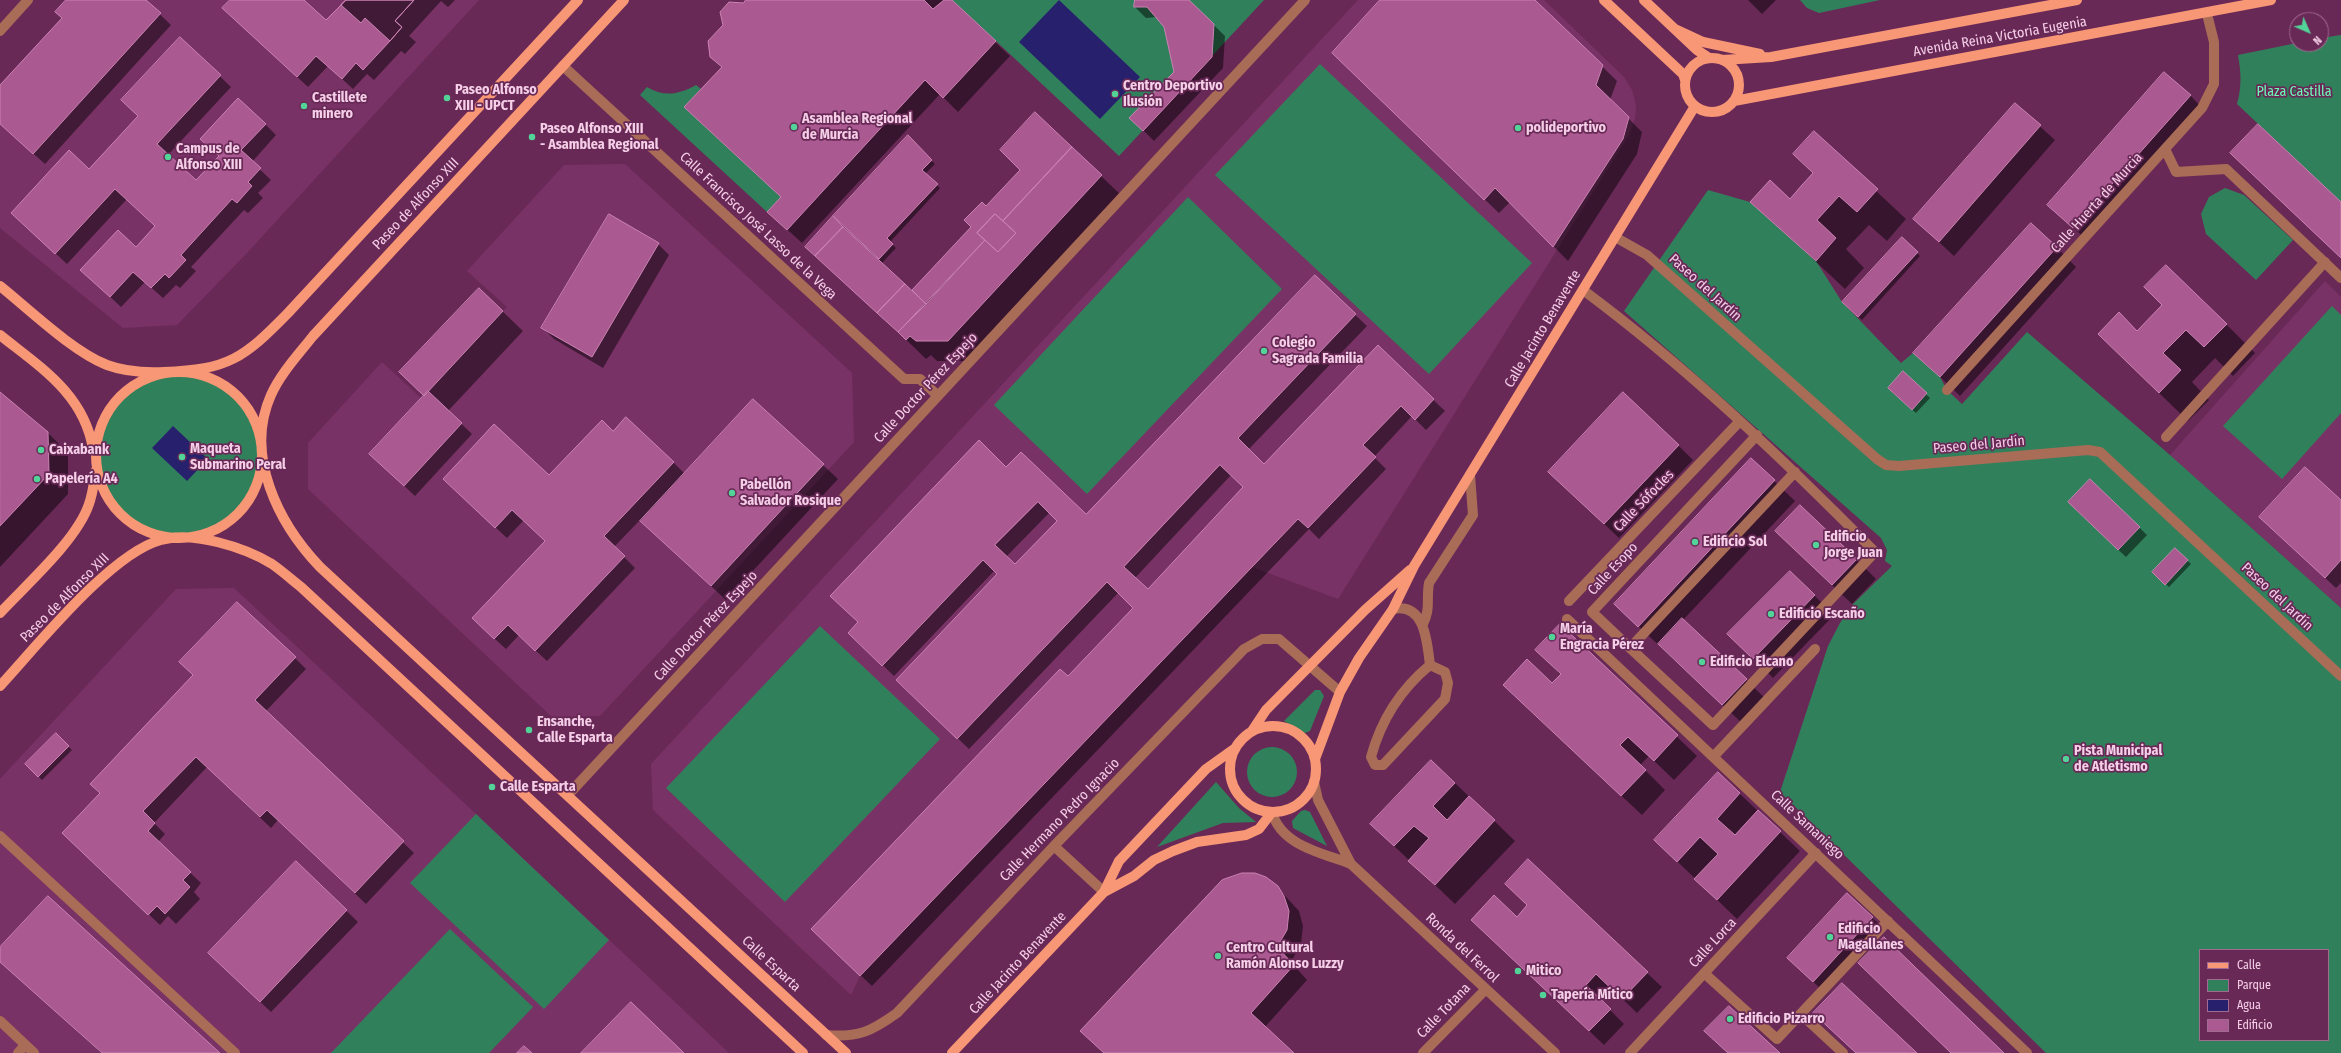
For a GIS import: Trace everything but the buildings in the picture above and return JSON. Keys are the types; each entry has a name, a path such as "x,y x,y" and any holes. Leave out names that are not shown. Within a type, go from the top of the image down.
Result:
{"main road":[{"name":"Paseo de Alfonso XIII","path":"178,372 212,368 233,360 263,338 578,0"},
{"name":"Paseo de Alfonso XIII","path":"261,444 265,414 270,396 289,365 624,0"},
{"path":"1604,0 1683,74 1685,80 1685,90 1695,106 1705,111 1716,112 1726,108 1734,100 1739,89 1738,77 1732,66 1722,60 1709,58 1697,50 1644,0"},
{"name":"Avenida Reina Victoria Eugenia","path":"1722,60 1771,57 2076,0"},
{"name":"Avenida Reina Victoria Eugenia","path":"1734,100 2207,14 2271,0"},
{"path":"1675,30 1703,42 1771,57"},
{"path":"1685,80 1690,70 1698,62 1709,58"},
{"name":"Calle Jacinto Benavente","path":"1315,759 1340,692 1359,658 1393,609 1414,566 1695,106"},
{"path":"0,286 85,353 106,365 131,371 198,374 228,388 250,413 257,428 261,444 261,461 257,481 243,506 221,525 208,532 182,538"},
{"path":"0,335 61,386 80,409 91,436 102,485 110,501 121,514 136,526 152,533 207,541 243,551 272,564 301,586 803,1053"},
{"path":"0,613 67,541 80,523 89,504 97,467 98,435 103,420 120,396 144,379 178,372"},
{"name":"Calle Esparta","path":"261,444 266,474 276,503 301,547 846,1053"},
{"name":"Paseo de Alfonso XIII","path":"0,686 85,595 131,554 162,540 182,538"},
{"name":"Calle Jacinto Benavente","path":"1252,731 1266,710 1366,610 1414,566"},
{"path":"1274,725 1290,730 1304,739 1315,759 1314,782 1311,791 1298,804 1290,809 1272,812 1251,807 1235,792 1229,771 1234,749 1238,742 1252,731 1262,726 1274,725"},
{"name":"Calle Jacinto Benavente","path":"1104,892 1118,861 1206,769 1234,749"},
{"name":"Calle Jacinto Benavente","path":"952,1053 1104,892 1134,876 1154,860 1173,851 1197,842 1246,835 1259,829 1272,812"}],"street":[{"path":"0,31 28,0"},
{"name":"Calle Doctor Pérez Espejo","path":"568,795 1305,0"},
{"name":"Calle Huerta de Murcia","path":"1947,390 2202,108 2214,84 2214,42 2207,14"},
{"name":"Calle Francisco José Lasso de la Vega","path":"563,66 904,379 920,379 938,396"},
{"path":"2165,149 2176,172 2226,168 2341,278"},
{"name":"Paseo del Jardín","path":"1615,237 1647,255 1877,459 1886,465 1899,466 2088,450 2100,452 2341,676"},
{"path":"2166,437 2324,262"},
{"path":"1583,290 1618,316 1757,436 1795,472 1875,552 1714,725 1630,648 1795,472"},
{"name":"Calle Sófocles","path":"1569,601 1740,421"},
{"name":"Calle Esopo","path":"1630,648 1592,612 1757,436"},
{"path":"1423,624 1429,611 1427,594 1429,583 1473,515 1470,475"},
{"path":"1393,609 1401,607 1410,610 1423,624 1430,665"},
{"name":"Calle Samaniego","path":"1567,619 1816,852 2027,1053"},
{"name":"Calle Hermano Pedro Ignacio","path":"826,1035 851,1036 867,1032 897,1013 1054,846 1244,649 1262,639 1279,639 1310,666"},
{"path":"1714,756 1815,649"},
{"path":"1430,665 1445,672 1448,682 1445,699 1383,764 1375,765 1371,757 1386,716 1416,677 1430,665"},
{"path":"1310,666 1340,692"},
{"name":"Ronda del Ferrol","path":"1314,782 1318,800 1351,864 1555,1053"},
{"name":"Ronda del Ferrol","path":"1272,812 1280,830 1290,840 1351,864"},
{"path":"0,836 235,1053"},
{"path":"1054,846 1104,892"},
{"name":"Calle Lorca","path":"1630,1053 1816,852"},
{"path":"1704,973 1777,1039 1888,921"},
{"name":"Calle Totana","path":"1423,1053 1486,989"},
{"path":"1801,1014 1843,1053"},
{"path":"0,1021 34,1053"},
{"path":"18,1053 25,1045"}],"shaded area":[{"name":"Campus de Alfonso XIII","path":"66,0 479,0 247,253 177,325 123,328 0,228 0,85 62,18 55,12"},
{"name":"Colegio Sagrada Familia","path":"1358,0 1544,0 1624,77 1632,90 1636,105 1635,119 1629,135 1338,599 1252,567 860,976 851,995 653,810 651,764"},
{"path":"625,164 852,373 854,442 600,716 552,717 308,489 308,443 382,362 421,398 507,307 467,271 564,165"},
{"path":"2325,281 2341,297 2341,608 2170,455"},
{"path":"234,588 729,1053 0,1053 0,779 176,589"}],"green space":[{"name":"Centro Deportivo Ilusión","path":"952,0 1264,0 1119,156"},
{"path":"1800,0 1880,0 1819,13 1807,8"},
{"name":"Plaza Castilla","path":"2341,35 2341,202 2237,104 2240,91 2240,67 2238,55 2289,45 2289,52 2329,52 2329,37"},
{"path":"1320,64 1532,263 1429,374 1215,175"},
{"path":"696,85 701,89 684,107 781,197 767,212 640,95 647,87 659,92 671,94 683,91"},
{"path":"2225,188 2244,195 2293,240 2256,280 2206,234 2201,214 2209,197"},
{"name":"Pista Municipal de Atletismo","path":"1708,190 1750,202 1816,261 1842,302 1901,363 1913,353 1940,377 1947,390 1962,404 2027,332 2170,455 2341,608 2341,1053 2046,1053 1780,792 1828,646 1840,623 1853,604 1892,566 1885,561 1887,550 1881,538 1624,311"},
{"path":"1188,197 1282,289 1087,494 994,405"},
{"path":"2332,306 2341,315 2341,413 2282,479 2223,426"},
{"path":"187,373 203,376 218,382 231,391 243,403 252,416 258,431 261,455 260,471 252,494 243,507 231,519 218,528 203,534 187,537 171,537 155,534 133,524 110,501 103,487 98,471 97,447 100,431 110,409 133,386 147,379 163,374"},
{"path":"820,626 940,739 785,902 666,788"},
{"path":"1315,690 1320,690 1324,696 1310,731 1305,733 1284,721"},
{"path":"1272,747 1281,749 1292,758 1297,772 1295,781 1286,792 1272,797 1263,795 1252,786 1247,772 1249,763 1258,752"},
{"path":"1216,782 1239,808 1256,822 1223,823 1157,847"},
{"path":"1305,810 1310,812 1327,846 1293,828 1292,821 1301,811"},
{"path":"476,814 609,940 544,1009 410,883"},
{"path":"450,929 533,1007 489,1053 331,1053"}],"water":[{"path":"1059,0 1140,77 1100,119 1019,42"},
{"path":"173,426 208,459 187,481 152,448"}],"place":[{"name":"Centro Deportivo Ilusión","path":"1115,94"},
{"name":"Paseo Alfonso XIII - UPCT","path":"447,98"},
{"name":"Castillete minero","path":"304,106"},
{"name":"Asamblea Regional de Murcia","path":"794,127"},
{"name":"polideportivo","path":"1518,128"},
{"name":"Paseo Alfonso XIII - Asamblea Regional","path":"532,137"},
{"name":"Campus de Alfonso XIII","path":"168,157"},
{"name":"Colegio Sagrada Familia","path":"1264,351"},
{"name":"Caixabank","path":"41,450"},
{"name":"Maqueta Submarino Peral","path":"182,457"},
{"name":"Papelería A4","path":"37,479"},
{"name":"Pabellón Salvador Rosique","path":"732,493"},
{"name":"Edificio Sol","path":"1695,542"},
{"name":"Edificio Jorge Juan","path":"1816,545"},
{"name":"Edificio Escaño","path":"1771,614"},
{"name":"María Engracia Pérez","path":"1552,637"},
{"name":"Edificio Elcano","path":"1702,662"},
{"name":"Ensanche, Calle Esparta","path":"529,730"},
{"name":"Pista Municipal de Atletismo","path":"2066,759"},
{"name":"Calle Esparta","path":"492,787"},
{"name":"Edificio Magallanes","path":"1830,937"},
{"name":"Centro Cultural Ramón Alonso Luzzy","path":"1218,956"},
{"name":"Mitico","path":"1518,971"},
{"name":"Tapería Mítico","path":"1543,995"},
{"name":"Edificio Pizarro","path":"1730,1019"}]}
